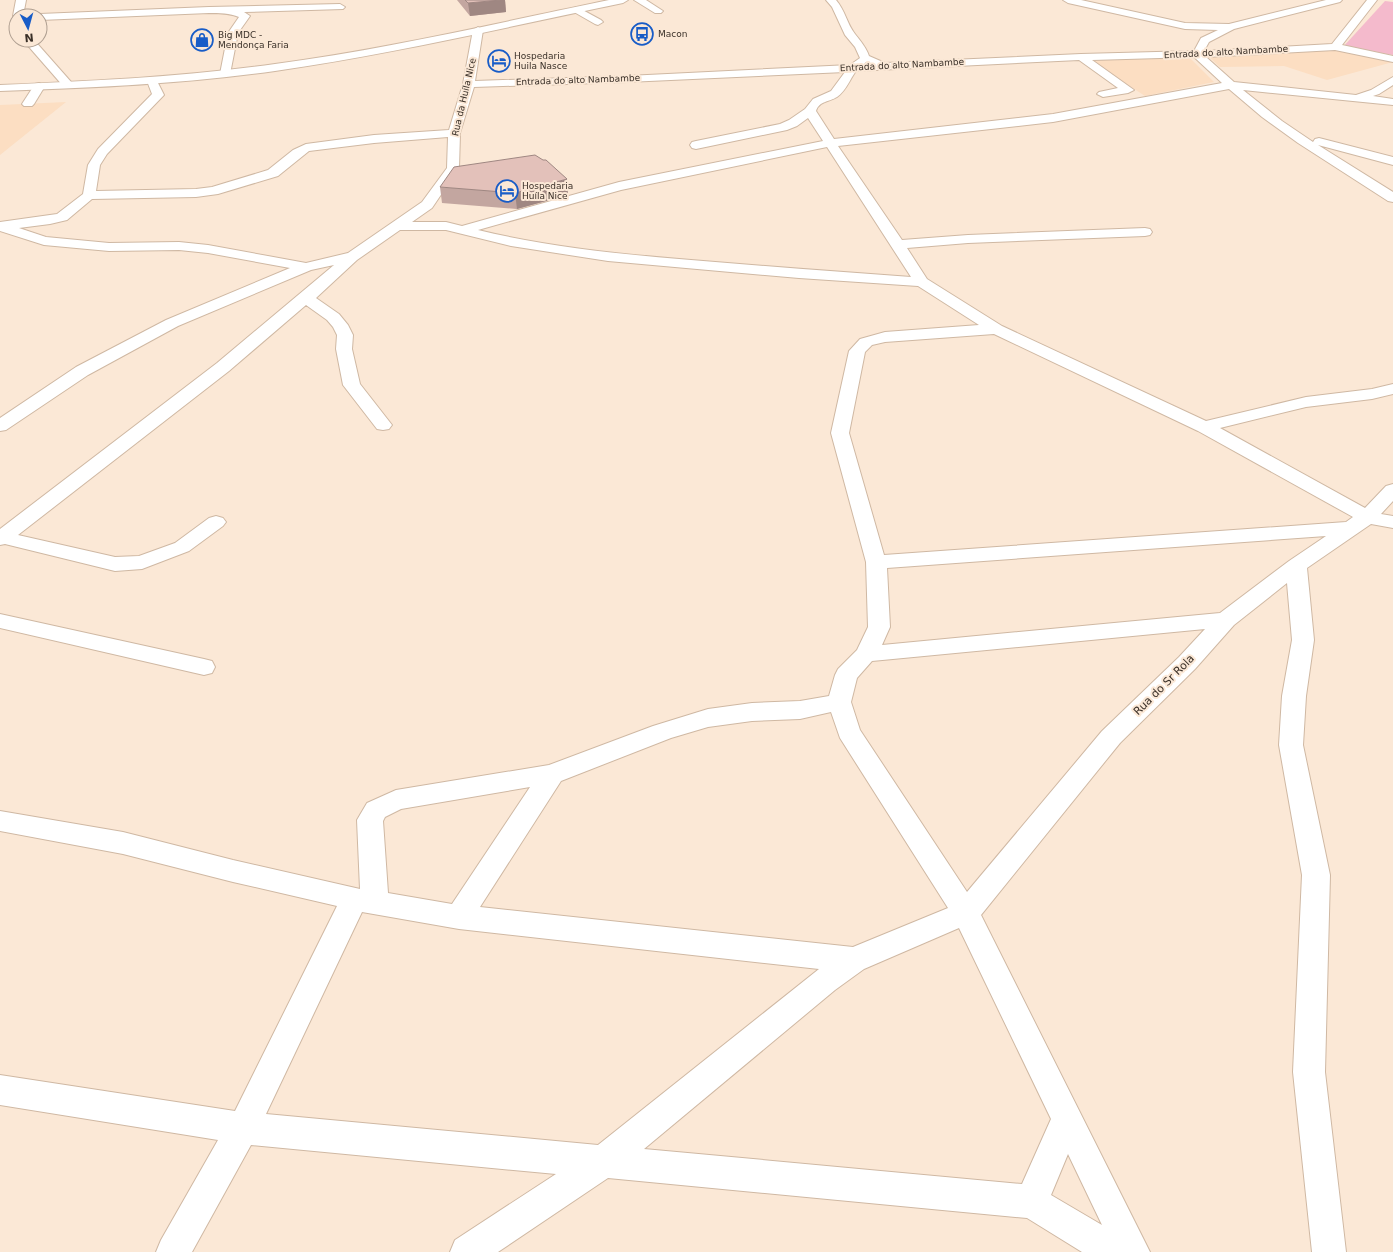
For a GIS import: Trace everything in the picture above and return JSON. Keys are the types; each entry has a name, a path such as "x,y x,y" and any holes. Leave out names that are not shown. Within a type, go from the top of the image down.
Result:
{"street":[{"path":"0,88 152,81 225,74 342,57 624,0"},
{"path":"639,0 658,11"},
{"path":"831,0 836,6 850,35 860,46 865,58 883,66"},
{"path":"1068,0 1185,26 1231,27"},
{"path":"1337,0 1231,27 1205,40 1197,54 1231,85 1291,133 1363,177 1393,198"},
{"path":"1335,47 1372,0"},
{"path":"48,17 209,10 340,7"},
{"path":"209,10 236,12 245,16 231,40 225,74"},
{"path":"577,10 598,22"},
{"path":"1185,26 1205,40"},
{"name":"Rua da Huíla Nice","path":"352,257 427,205 453,168 454,133 469,84 478,30"},
{"name":"Entrada do alto Nambambe","path":"469,84 627,79 1081,57 1197,54 1335,47 1393,59"},
{"path":"35,48 68,85"},
{"path":"1081,57 1128,90 1103,94"},
{"path":"865,58 852,68 835,100 815,102 811,106 816,113 830,143 922,282 996,329 1204,427 1359,522"},
{"path":"1357,98 1375,92 1393,80"},
{"path":"0,226 50,220 62,217 88,195 94,166 102,152 158,95 152,81"},
{"path":"462,230 619,186 830,143 1053,118 1231,85 1357,98 1391,104"},
{"path":"28,104 39,86"},
{"path":"696,145 783,127 816,113"},
{"path":"88,195 196,194 213,191 273,173 281,169 298,151 306,148 374,139 454,133"},
{"path":"1291,133 1369,156 1393,161"},
{"path":"427,205 446,226"},
{"path":"0,226 44,241 109,247 178,246 208,249 306,267"},
{"path":"398,226 446,226 511,242 608,257 799,274 922,282"},
{"path":"897,245 968,239 1145,232"},
{"path":"0,426 82,371 172,323 306,267 352,257"},
{"path":"1,538 216,372 306,298 352,257"},
{"path":"306,298 333,317 340,325 345,335 344,349 352,385 383,425"},
{"path":"996,329 885,337 866,342 856,351 840,433 876,562 879,627 866,654 846,675 839,702 849,732 966,913 1133,1252"},
{"path":"1204,427 1306,402 1372,394 1393,389"},
{"name":"Rua do Sr Rola","path":"966,913 1112,737 1187,663 1226,620 1296,566 1359,522 1393,490"},
{"path":"1,538 115,564 142,562 182,547 216,522"},
{"path":"876,562 1359,522 1393,522"},
{"path":"1296,566 1303,640 1294,696 1291,745 1316,875 1309,1072 1328,1252"},
{"path":"866,654 1226,620"},
{"path":"0,621 204,667"},
{"path":"173,1252 243,1128 364,901 370,820 376,810 396,800 552,774 662,732 708,718 752,712 800,710 839,702"},
{"path":"459,917 552,774"},
{"path":"0,821 123,843 233,871 364,901 459,917 854,960"},
{"path":"468,1252 602,1163 825,981 854,960 966,913"},
{"path":"0,1090 243,1128 602,1163 1030,1202 1115,1252"},
{"path":"1030,1202 1067,1119"}],"shaded area":[{"path":"1385,1 1393,2 1393,55 1343,47"},
{"path":"1336,49 1393,62 1327,80 1284,66 1220,67 1209,57"},
{"path":"1189,57 1214,82 1145,96 1089,59"},
{"path":"66,102 0,155 0,105"}],"building":[{"path":"465,0 501,0 468,3"},
{"path":"535,155 543,160 546,160 567,179 515,193 440,187 454,167"}],"place":[{"name":"Macon","path":"642,34"},
{"name":"Big MDC - Mendonça Faria","path":"202,40"},
{"name":"Hospedaria Huila Nasce","path":"499,61"},
{"name":"Hospedaria Huíla Nice","path":"507,191"}]}
